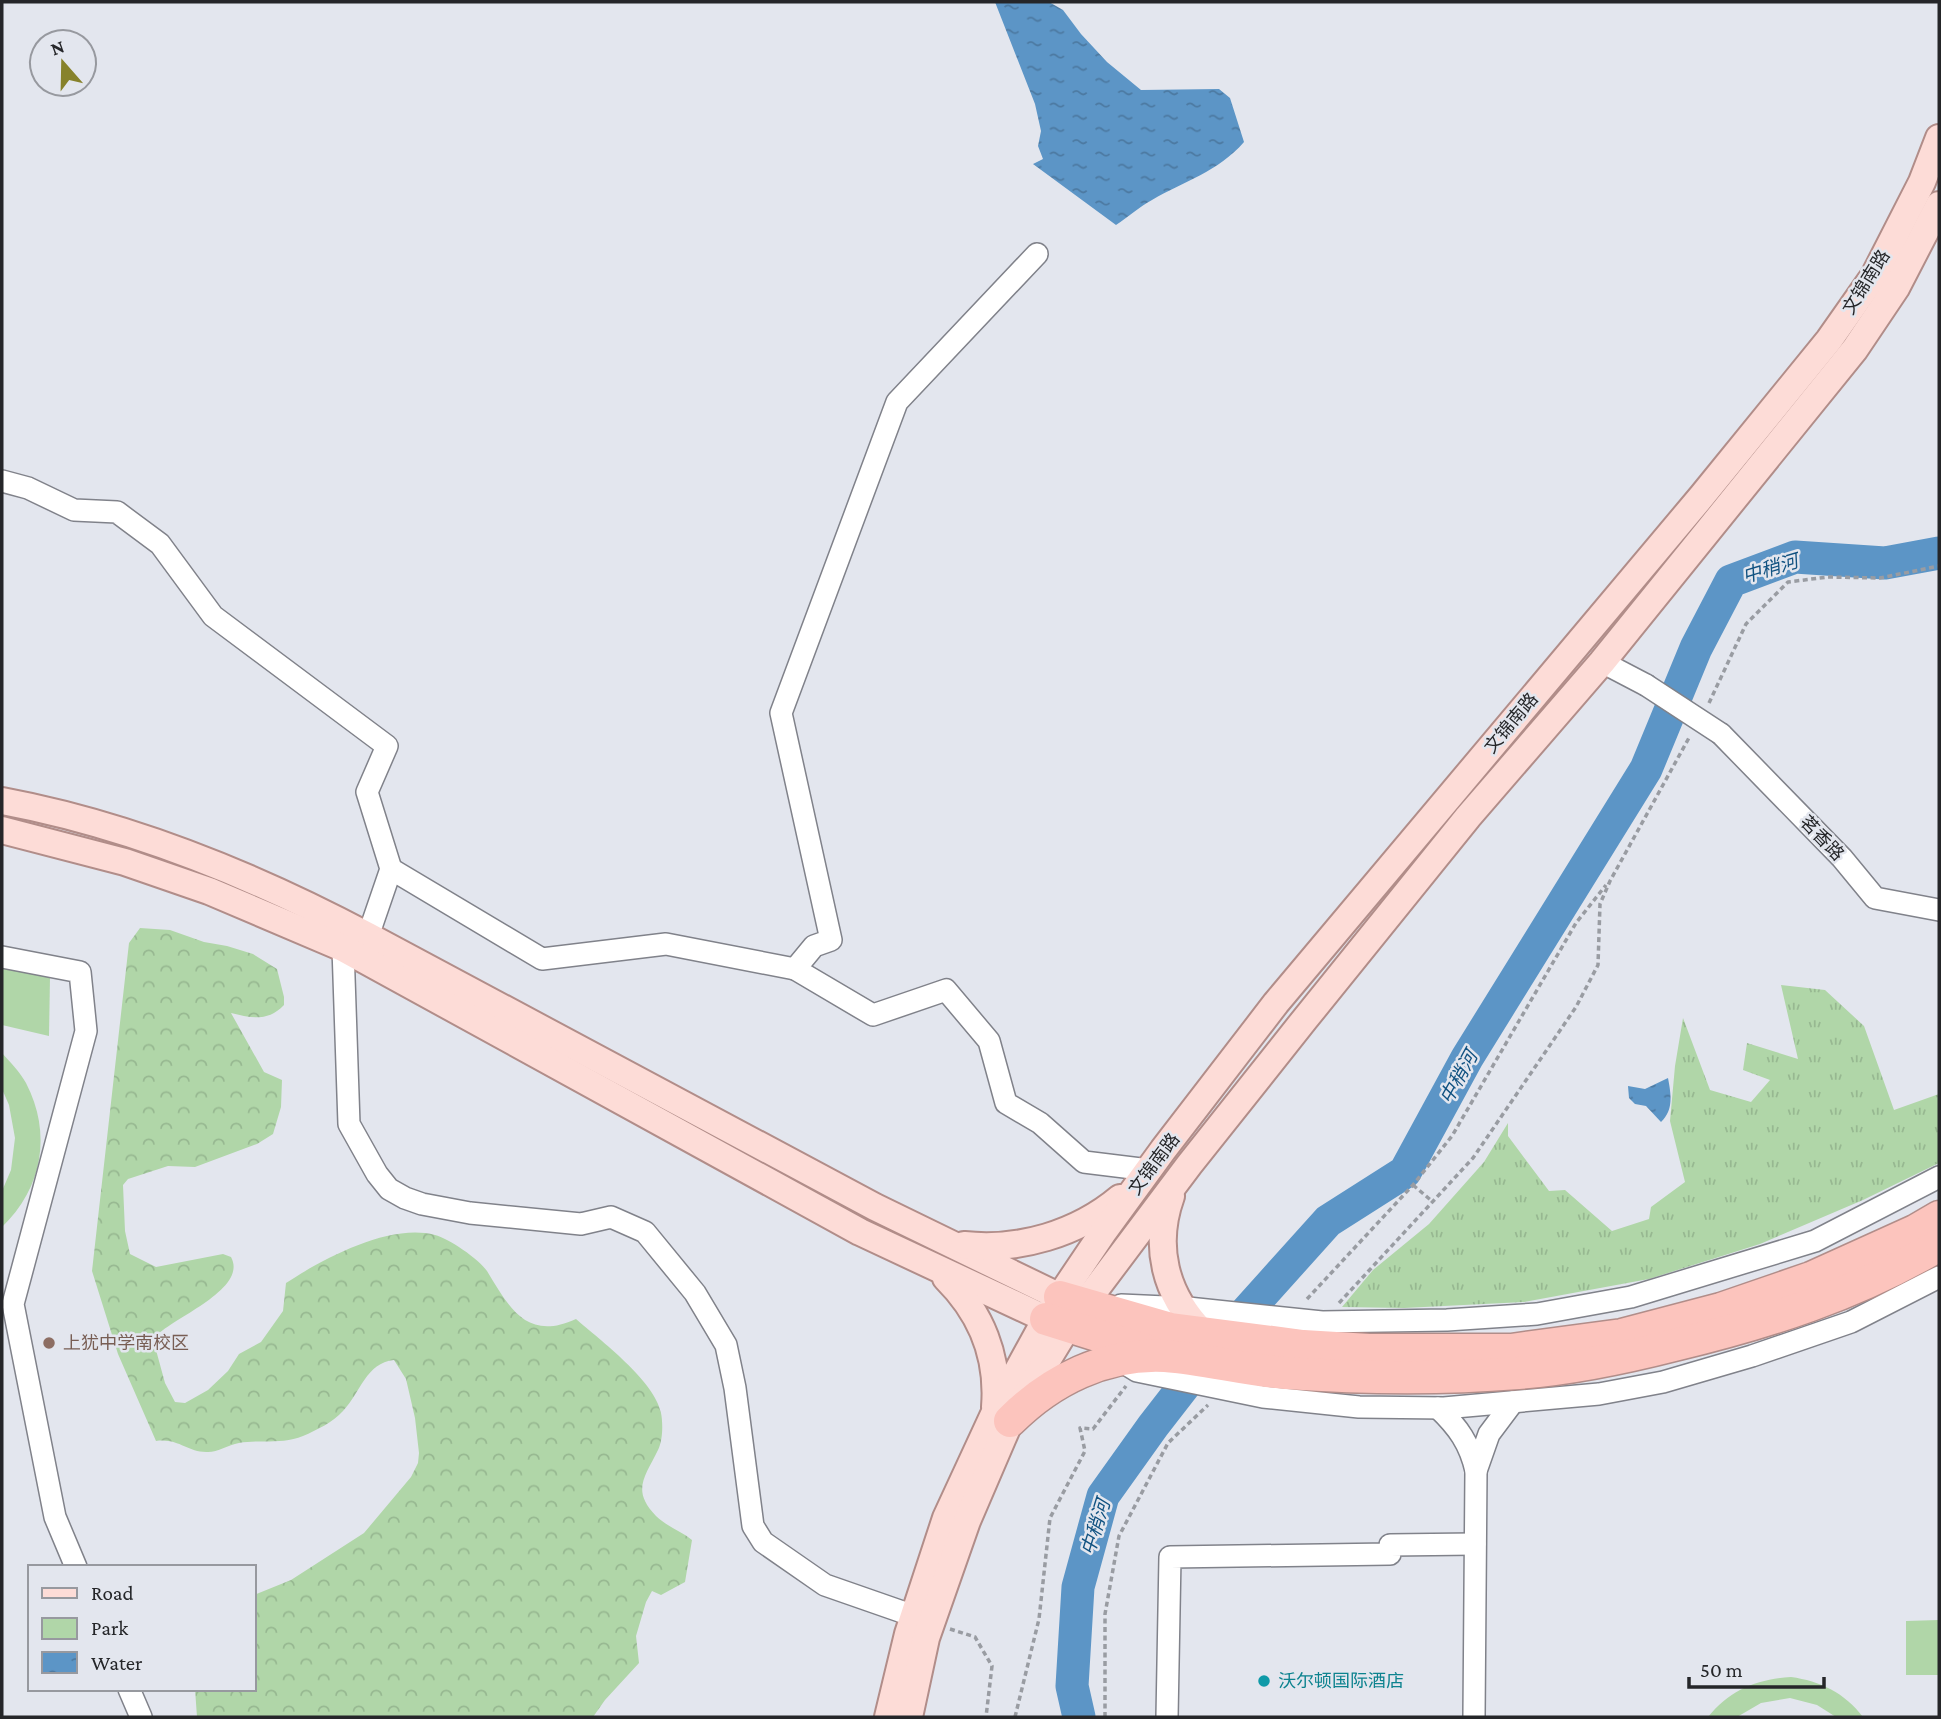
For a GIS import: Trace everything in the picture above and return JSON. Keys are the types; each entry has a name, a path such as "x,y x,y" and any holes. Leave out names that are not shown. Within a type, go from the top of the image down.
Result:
{"highway":[{"path":"1064,1311 1182,1326 1312,1334 1369,1350 1511,1350 1622,1335 1721,1309 1811,1278 1915,1231 1939,1217"},
{"path":"1182,1326 1282,1373 1368,1377 1518,1373 1622,1358 1725,1333 1819,1303 1922,1256 1939,1245"},
{"path":"1002,1417 1055,1384 1091,1367 1128,1366 1182,1326"}],"main road":[{"name":"文锦南路","path":"1064,1311 1104,1231 1276,1003 1702,496 1829,340 1874,276 1922,182 1939,138"},
{"name":"文锦南路","path":"1064,1311 1189,1166 1468,817 1602,662 1855,349 1896,288 1939,205"},
{"path":"2,800 55,812 220,865 369,936 875,1207 952,1244 1064,1311"},
{"path":"2,830 125,862 209,891 343,948 860,1232 928,1264 1064,1311"},
{"path":"1182,1326 1166,1273 1162,1240 1169,1201 1179,1179 1189,1166"},
{"path":"952,1244 1000,1246 1047,1237 1093,1217 1132,1188 1149,1170"},
{"path":"928,1264 958,1291 981,1324 993,1360 1002,1417"},
{"path":"888,1717 923,1619 967,1521 1002,1417 1064,1311"},
{"path":"909,1717 923,1619"}],"street":[{"path":"795,970 814,946 831,940 781,713 897,402 1037,254"},
{"path":"2,481 28,488 74,510 117,512 160,544 213,616 387,746 367,792 391,869 369,936"},
{"name":"茗香路","path":"1602,662 1646,685 1721,734 1842,859 1875,898 1939,910"},
{"path":"391,869 542,959 666,944 795,970 873,1016 946,990 989,1041 1006,1103 1040,1123 1084,1162 1149,1170"},
{"path":"343,948 349,1124 377,1174 389,1189 422,1204 470,1213 581,1224 611,1217 645,1232 695,1293 726,1345 735,1388 753,1526 763,1542 825,1585 923,1619"},
{"path":"2,957 80,972 86,1031 7,1303 55,1517 75,1565"},
{"path":"1312,1334 1537,1314 1631,1297 1815,1241 1939,1177"},
{"path":"1064,1311 1128,1366 1263,1397 1359,1407 1438,1408 1599,1394 1676,1379 1851,1322 1939,1277"},
{"path":"1476,1471 1489,1434 1513,1402"},
{"path":"1438,1408 1459,1429 1467,1442 1476,1471 1474,1717"},
{"path":"1167,1717 1170,1557 1390,1555 1390,1545 1475,1544"},
{"path":"130,1691 141,1717"}],"path":[{"path":"1312,1334 1473,1158 1576,1007 1598,965 1600,904 1610,881 1710,702 1746,624 1788,582 1828,577 1880,578 1939,566"},
{"path":"1307,1299 1413,1185 1452,1136 1576,923 1610,881"},
{"path":"1413,1185 1433,1202"},
{"path":"1015,1717 1039,1619 1049,1518 1085,1451 1080,1428 1093,1429 1128,1366"},
{"path":"1105,1717 1105,1614 1119,1536 1168,1443 1224,1390"},
{"path":"923,1619 975,1637 992,1665 986,1717"}],"green space":[{"path":"140,928 170,930 253,954 277,969 284,997 284,1005 272,1014 252,1017 231,1013 264,1072 282,1080 281,1107 273,1134 257,1144 195,1167 168,1166 128,1179 123,1185 125,1231 130,1254 156,1267 223,1254 231,1257 233,1269 229,1281 205,1303 153,1339 165,1383 175,1402 185,1403 208,1390 228,1371 239,1354 261,1342 283,1311 286,1283 337,1254 357,1246 398,1234 417,1233 441,1237 470,1255 487,1271 512,1308 532,1323 544,1326 559,1325 576,1319 638,1375 657,1401 662,1417 662,1437 645,1476 642,1491 648,1507 656,1516 692,1540 685,1582 661,1595 652,1591 636,1636 639,1663 593,1717 197,1717 195,1691 256,1691 256,1594 291,1580 364,1533 411,1477 418,1463 419,1453 415,1418 406,1379 394,1360 385,1362 370,1372 343,1411 334,1419 295,1439 239,1443 208,1452 171,1442 156,1441 118,1354 92,1271 129,943"},
{"path":"2,967 50,977 49,1036 2,1025"},
{"path":"1781,985 1825,990 1864,1026 1894,1110 1939,1094 1939,1163 1863,1200 1760,1244 1649,1279 1524,1302 1404,1308 1342,1307 1373,1270 1429,1224 1484,1162 1508,1123 1508,1136 1549,1191 1565,1190 1612,1231 1649,1219 1651,1207 1685,1182 1670,1121 1683,1018 1710,1090 1751,1102 1770,1080 1743,1070 1747,1043 1798,1059"},
{"path":"2,1053 26,1083 39,1121 41,1140 39,1159 27,1195 2,1227 2,1191 11,1170 15,1138 9,1105 2,1089"},
{"path":"1939,1620 1939,1675 1906,1675 1906,1621"},
{"path":"1791,1677 1831,1689 1848,1701 1863,1717 1836,1717 1817,1705 1790,1698 1761,1703 1737,1717 1708,1717 1725,1700 1745,1688 1767,1680"}],"water":[{"path":"995,2 1049,2 1063,10 1107,62 1141,90 1219,89 1230,98 1244,142 1212,169 1147,203 1116,225 1033,164 1043,159 1038,146 1041,131 1035,104"},
{"path":"1668,1078 1670,1107 1661,1122 1646,1106 1635,1104 1629,1098 1628,1086 1645,1089"}],"waterway":[{"name":"中稍河","path":"1079,1717 1072,1686 1078,1587 1103,1496 1212,1350 1328,1221 1405,1172 1467,1058 1646,769 1696,648 1731,581 1795,557 1885,563 1939,553"}],"place":[{"name":"上犹中学南校区","path":"49,1343"},
{"name":"沃尔顿国际酒店","path":"1264,1681"}]}
